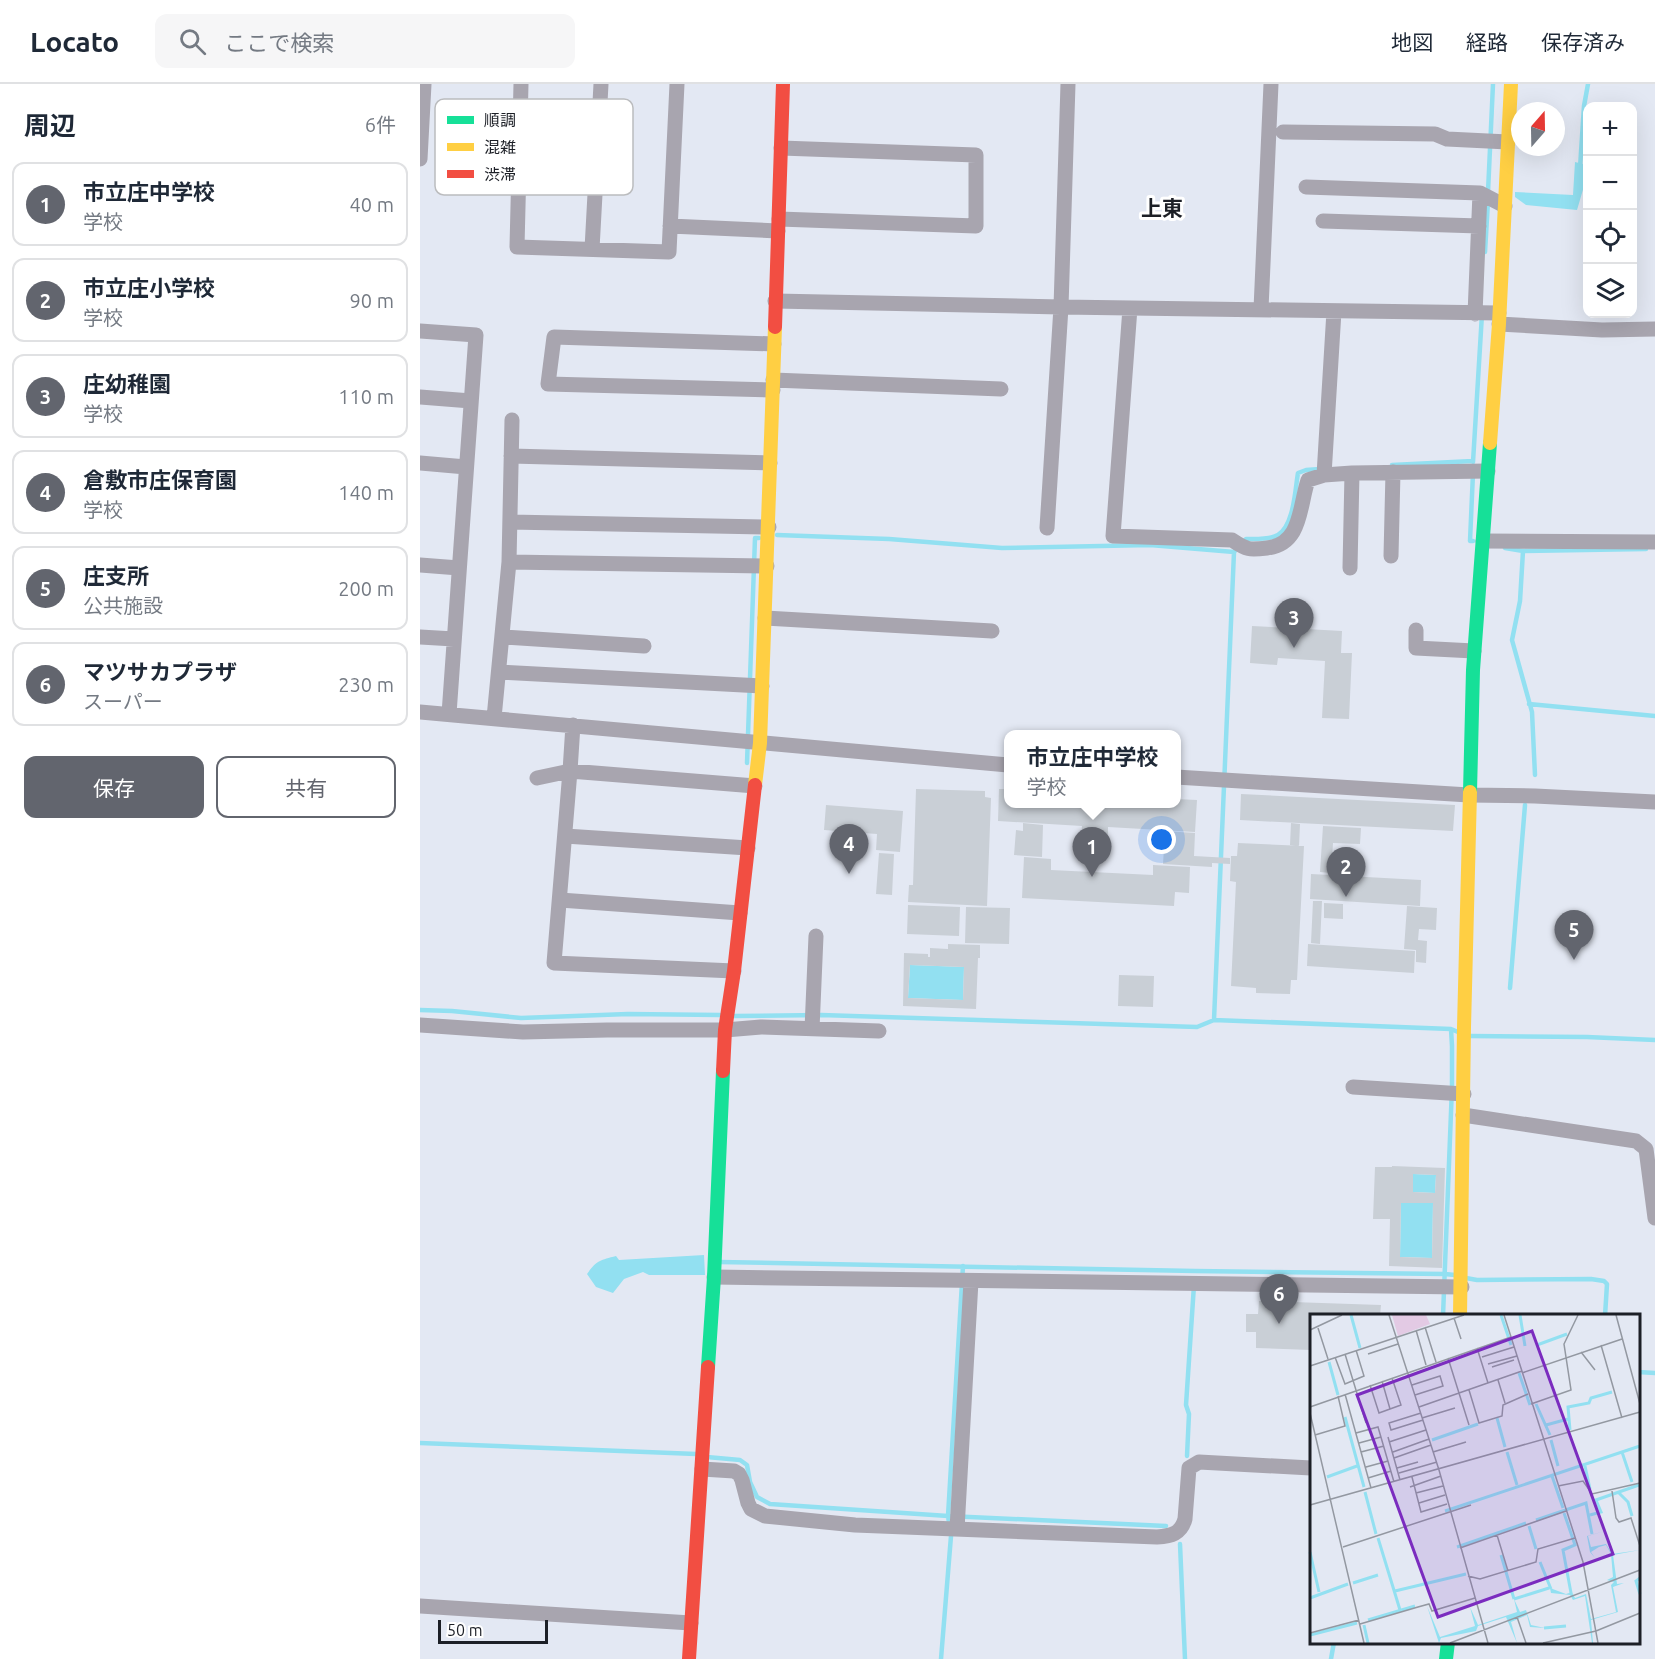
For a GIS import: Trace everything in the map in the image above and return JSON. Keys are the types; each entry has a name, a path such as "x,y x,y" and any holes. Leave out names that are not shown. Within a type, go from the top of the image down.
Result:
{"street":[{"path":"420,159 424,84"},
{"path":"521,84 521,99"},
{"path":"600,99 601,84"},
{"path":"518,195 517,247 669,252 677,84"},
{"path":"689,1659 703,1461 727,1019 755,786 752,743 754,685 765,618 758,565 768,527 783,84"},
{"path":"1047,528 1061,307 1068,84"},
{"path":"1261,309 1271,84"},
{"path":"1460,1314 1455,1283 1463,1115 1455,1094 1464,1034 1474,651 1483,541 1477,471 1487,316 1490,199 1496,142 1511,84"},
{"path":"1283,132 1435,134 1447,139 1496,142"},
{"path":"670,226 976,226 976,154 781,148"},
{"path":"1306,187 1490,199"},
{"path":"592,249 595,195"},
{"path":"1487,316 1479,226 1490,199"},
{"path":"1323,220 1479,226"},
{"path":"775,301 1334,311 1487,316 1602,330 1655,329"},
{"path":"1130,308 1113,536 1232,540 1247,550 1277,547 1286,542 1294,532 1308,480 1324,470 1352,473 1477,471"},
{"path":"1324,470 1334,311"},
{"path":"420,331 476,335 448,714"},
{"path":"774,344 554,337 548,384 1001,389"},
{"path":"420,397 471,401"},
{"path":"494,718 509,562 512,420"},
{"path":"511,456 770,463"},
{"path":"420,463 466,467"},
{"path":"1391,556 1393,472"},
{"path":"1350,568 1352,473"},
{"path":"510,522 768,527"},
{"path":"1483,541 1655,542"},
{"path":"509,562 758,565"},
{"path":"420,565 459,568"},
{"path":"765,618 992,631"},
{"path":"1416,630 1416,648 1474,651"},
{"path":"420,637 454,639"},
{"path":"503,637 644,646"},
{"path":"499,672 754,685"},
{"path":"420,712 1004,765"},
{"path":"573,725 554,963 734,971"},
{"path":"537,778 570,771 755,786"},
{"path":"1181,777 1469,795 1655,802"},
{"path":"565,836 748,848"},
{"path":"560,900 740,913"},
{"path":"813,1026 816,936"},
{"path":"420,1025 523,1032 607,1030 727,1019 761,1027 813,1026 879,1031"},
{"path":"1353,1087 1455,1094"},
{"path":"1463,1115 1636,1141 1646,1149 1655,1218"},
{"path":"714,1267 965,1280 1455,1283"},
{"path":"955,1524 965,1280"},
{"path":"703,1461 740,1474 751,1509 765,1516 855,1525 955,1524 1157,1537 1173,1535 1183,1526 1189,1468 1199,1462 1310,1468"},
{"path":"420,1606 691,1623"},
{"path":"1446,1659 1448,1644"}],"water":[{"path":"1575,162 1583,164 1583,190 1577,210 1526,205 1515,197 1515,192 1573,195"},
{"path":"910,965 964,967 963,1000 908,998"},
{"path":"1413,1174 1436,1175 1435,1193 1413,1192"},
{"path":"1401,1203 1433,1203 1432,1258 1400,1257"},
{"path":"704,1255 705,1275 649,1275 643,1272 624,1279 613,1293 596,1287 587,1274 599,1262 616,1256 619,1260"}],"building":[{"path":"1252,626 1342,631 1341,653 1352,653 1349,719 1322,718 1325,661 1278,658 1277,665 1250,663"},
{"path":"916,789 985,791 985,797 991,798 987,906 908,902 909,885 913,885"},
{"path":"999,789 1004,789 1004,808 1181,808 1181,799 1197,800 1195,832 1108,827 1108,839 1081,837 1082,826 998,821"},
{"path":"1241,794 1455,805 1453,831 1240,820"},
{"path":"826,805 903,811 900,852 876,850 877,834 824,830"},
{"path":"1023,823 1043,825 1042,857 1014,855 1016,830 1023,831"},
{"path":"1291,823 1300,824 1299,846 1290,845"},
{"path":"1323,826 1361,828 1360,844 1333,843 1331,873 1320,872"},
{"path":"1165,831 1195,833 1194,856 1230,858 1230,864 1212,863 1212,867 1163,864"},
{"path":"1238,843 1304,846 1297,980 1291,980 1290,994 1256,993 1256,988 1231,986 1236,882 1230,881 1231,856 1237,856"},
{"path":"879,853 894,854 892,895 876,894"},
{"path":"1024,857 1051,859 1051,870 1153,875 1153,865 1190,867 1189,893 1175,892 1174,906 1022,898"},
{"path":"1311,874 1421,880 1420,906 1310,899"},
{"path":"1313,901 1322,901 1320,944 1311,943"},
{"path":"1324,903 1343,904 1343,919 1324,918"},
{"path":"908,905 960,907 959,936 907,934"},
{"path":"1407,906 1437,908 1436,930 1419,929 1418,940 1427,941 1426,963 1416,962 1416,950 1404,949"},
{"path":"966,907 1010,908 1009,944 965,943"},
{"path":"948,944 980,945 976,1009 903,1006 904,953 928,954 930,957 930,948 948,949","holes":["910,965 964,967 963,1000 908,998"]},
{"path":"1308,944 1415,951 1414,973 1307,966"},
{"path":"1119,975 1154,976 1153,1007 1118,1006"},
{"path":"1375,1167 1445,1168 1442,1268 1389,1266 1390,1219 1373,1219","holes":["1413,1174 1436,1175 1435,1193 1413,1192","1401,1203 1433,1203 1432,1258 1400,1257"]},
{"path":"1259,1301 1381,1305 1380,1314 1310,1314 1310,1350 1256,1348 1256,1332 1246,1332 1246,1314 1258,1314"}],"waterway":[{"path":"1488,192 1493,84"},
{"path":"1580,168 1584,106 1588,84"},
{"path":"1485,252 1488,201"},
{"path":"1473,462 1482,314"},
{"path":"1392,465 1473,461"},
{"path":"1214,1020 1234,552 1246,539 1271,538 1278,535 1291,515 1298,473 1320,469"},
{"path":"1473,473 1470,541 1473,541"},
{"path":"777,535 889,539 1002,548 1150,545 1234,552"},
{"path":"747,763 755,538 759,538"},
{"path":"1505,548 1523,551 1520,601 1512,640 1532,712 1535,775"},
{"path":"1523,551 1646,549"},
{"path":"1529,704 1655,716"},
{"path":"1510,988 1525,805"},
{"path":"420,1010 521,1018 628,1014 720,1015"},
{"path":"734,1016 821,1015 1197,1027 1214,1020 1451,1029 1458,1032"},
{"path":"1443,1314 1452,1087 1451,1029"},
{"path":"1469,1036 1655,1040"},
{"path":"719,1262 1455,1275"},
{"path":"941,1659 951,1536 948,1516 963,1266"},
{"path":"1466,1278 1604,1281 1607,1284 1605,1314"},
{"path":"1187,1456 1189,1414 1186,1405 1194,1285"},
{"path":"1640,1372 1655,1373"},
{"path":"420,1443 696,1454"},
{"path":"707,1457 740,1460 747,1465 750,1482 757,1497 770,1504 948,1516 1166,1526"},
{"path":"1180,1544 1185,1659"},
{"path":"1331,1659 1334,1644"}],"traffic: fast":[{"path":"1470,792 1473,670 1490,443"},
{"path":"708,1367 723,1071"},
{"path":"1446,1659 1448,1644"}],"traffic: slow":[{"path":"1490,443 1499,324 1511,84"},
{"path":"755,785 760,743 775,327"},
{"path":"1460,1314 1470,792"}],"traffic: jam":[{"path":"775,327 783,84"},
{"path":"723,1071 725,1030 755,785"},
{"path":"689,1659 708,1367"}],"place":[{"name":"庄幼稚園","path":"1294,648"},
{"name":"倉敷市庄保育園","path":"849,874"},
{"name":"市立庄中学校","path":"1092,877"},
{"name":"市立庄小学校","path":"1346,897"},
{"name":"庄支所","path":"1574,960"},
{"name":"マツサカプラザ","path":"1279,1324"}],"district":[{"name":"上東","path":"1162,209"}]}
